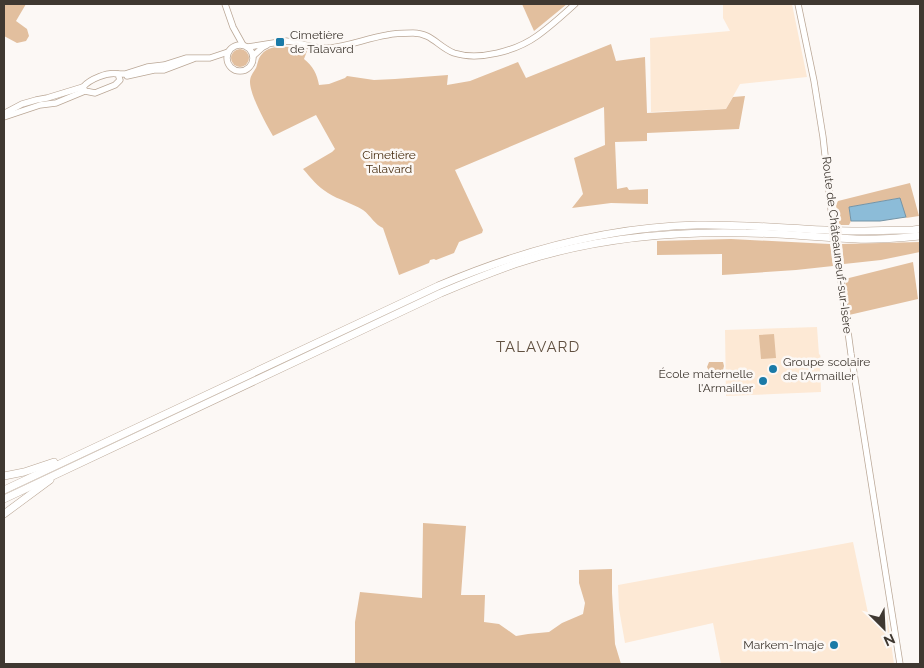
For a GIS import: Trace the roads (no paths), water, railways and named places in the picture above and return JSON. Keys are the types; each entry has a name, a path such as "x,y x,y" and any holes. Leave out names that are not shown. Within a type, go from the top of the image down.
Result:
{"highway":[{"path":"4,490 470,272 550,246 641,229 696,225 743,225 852,230 920,229"},
{"path":"4,499 441,293 473,279 554,253 614,241 698,233 747,233 857,239 920,236"},
{"path":"4,476 69,459"},
{"path":"4,514 62,471"}],"street":[{"path":"4,117 40,105 56,103 84,89 89,82 110,73 119,77 131,75 169,68 194,59 210,58 228,52 233,46 235,39 226,4"},
{"path":"233,46 292,42 328,48 387,34 416,33 427,35 454,53 467,55 489,54 504,51 529,41 575,4"},
{"name":"Route de Châteauneuf-sur-Isère","path":"798,4 816,90 832,218 858,396 900,664"},
{"path":"210,58 228,63 236,70 244,71 252,64 253,56 250,49 245,46 233,27"},
{"path":"253,56 262,47 270,43"},
{"path":"228,52 228,63"},
{"path":"4,113 22,104 84,89 95,93 115,84 119,77"}],"water":[{"path":"900,198 906,217 880,221 851,221 849,207"}],"place":[{"name":"Cimetière de Talavard","path":"280,42"},
{"name":"Groupe scolaire de l'Armailler","path":"773,369"},
{"name":"École maternelle l'Armailler","path":"763,381"},
{"name":"Markem-Imaje","path":"834,645"}],"district":[{"name":"TALAVARD","path":"538,347"}],"park label":[{"name":"Cimetière Talavard","path":"389,162"}]}
